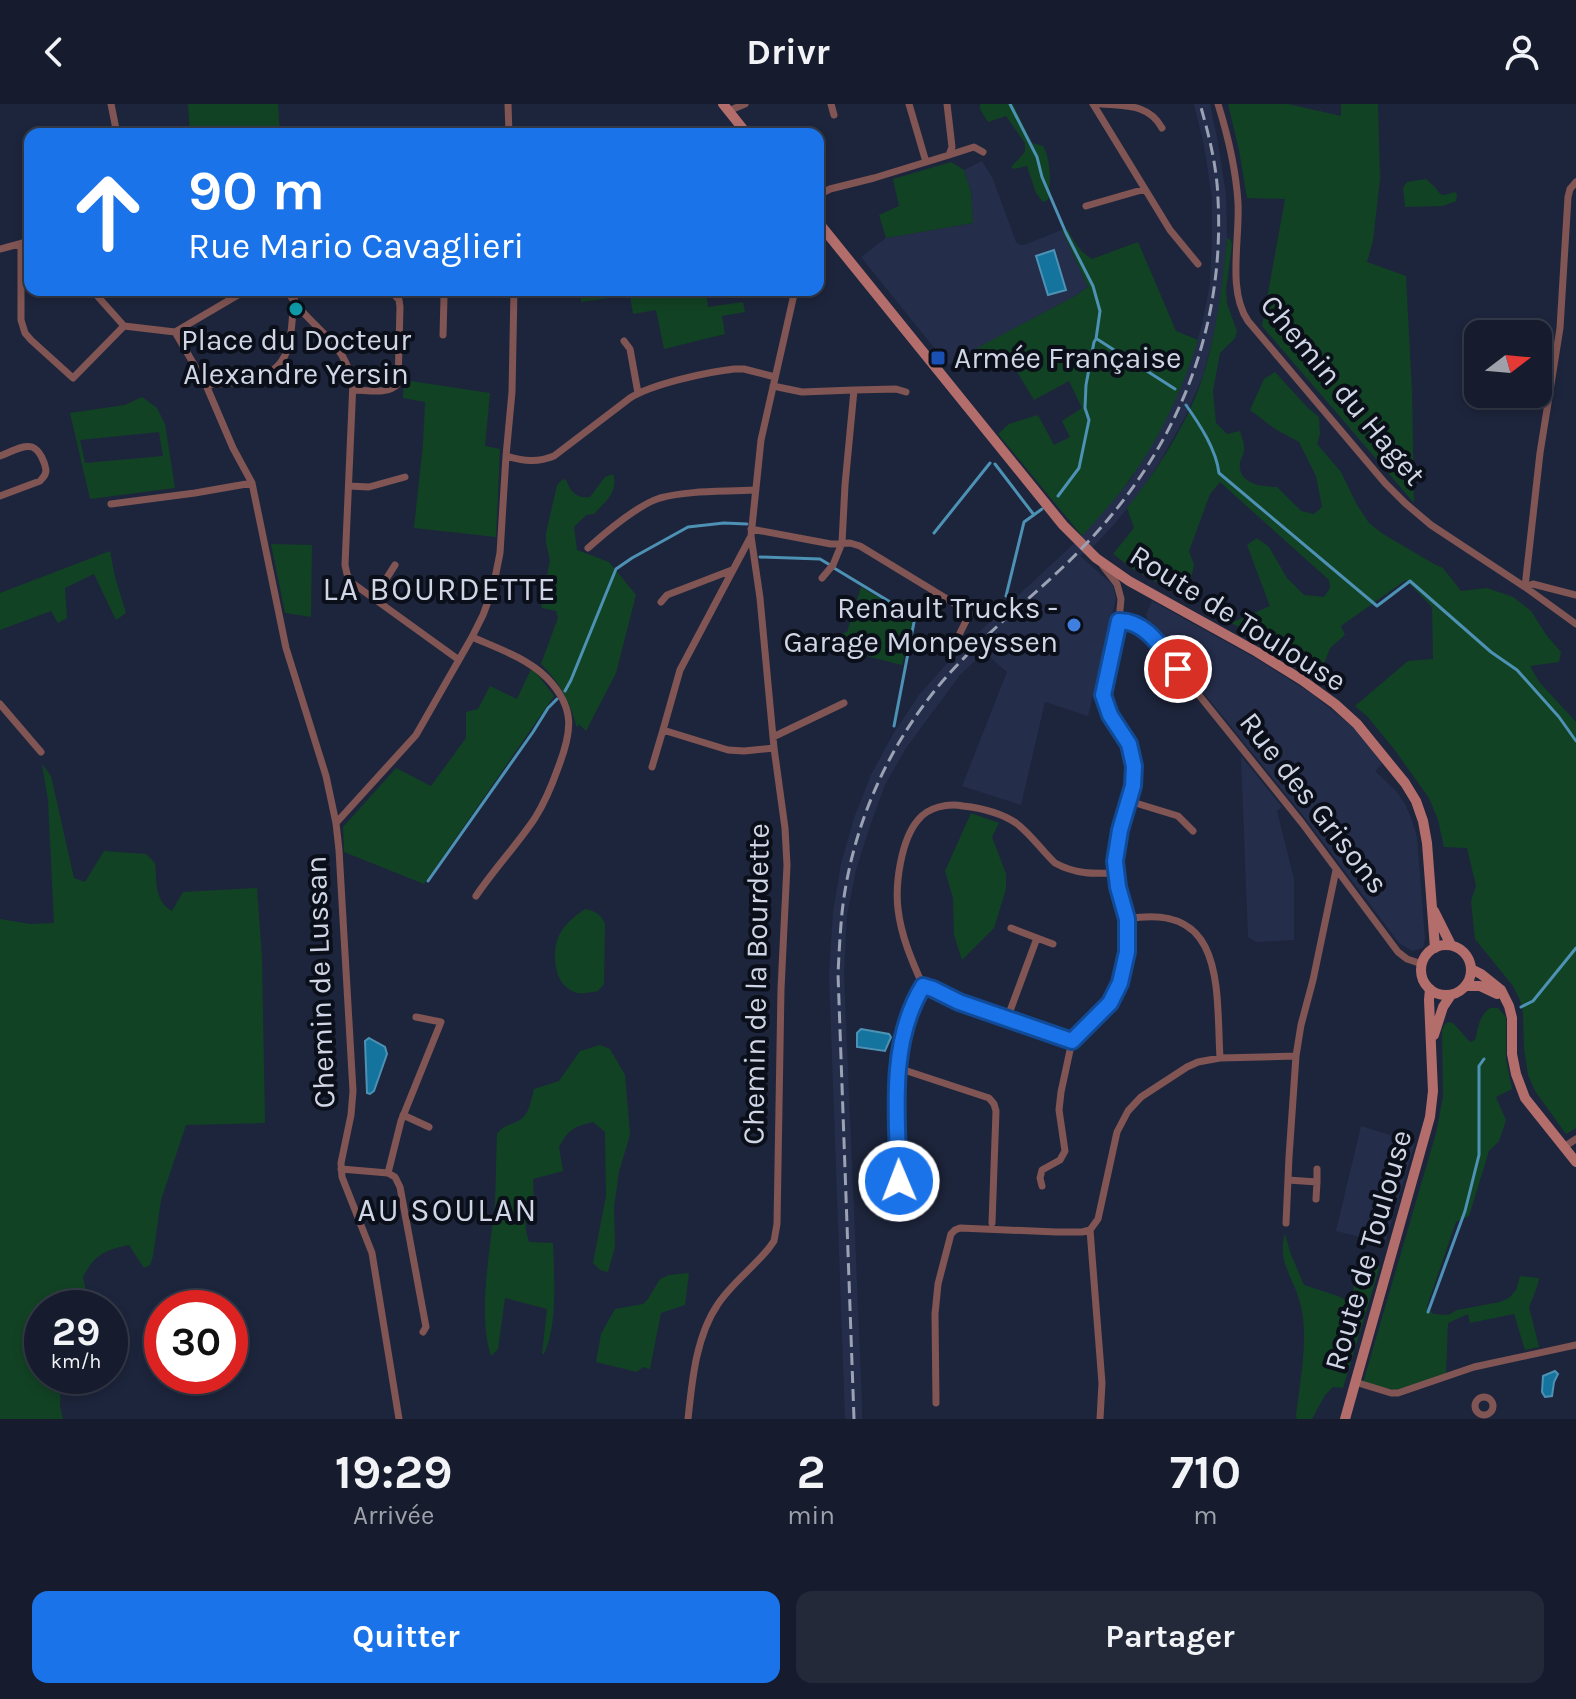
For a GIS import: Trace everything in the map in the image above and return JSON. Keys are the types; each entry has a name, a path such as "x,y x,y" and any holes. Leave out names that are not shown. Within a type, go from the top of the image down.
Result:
{"main road":[{"path":"725,107 742,128"},
{"name":"Route de Toulouse","path":"824,229 1084,547 1129,581 1302,680 1357,724 1405,783 1423,821 1435,948"},
{"name":"Route de Toulouse","path":"1431,906 1451,945"},
{"path":"1451,945 1465,953 1471,975 1459,992 1443,995 1430,989 1423,978 1422,964 1435,948 1451,945"},
{"path":"1471,969 1501,990 1512,1018 1512,1054 1525,1098 1576,1162"},
{"path":"1465,986 1489,989 1509,1006"},
{"name":"Route de Toulouse","path":"1345,1419 1430,1117 1433,1091 1430,989"},
{"name":"Route de Toulouse","path":"1432,1044 1436,1024 1451,995"}],"street":[{"path":"111,104 116,128"},
{"path":"508,104 509,128"},
{"path":"725,107 745,104"},
{"path":"831,104 834,115"},
{"path":"909,104 926,162"},
{"path":"947,104 952,147 949,155"},
{"path":"1093,104 1177,240 1198,264"},
{"path":"1101,104 1146,109 1162,128"},
{"name":"Chemin du Haget","path":"1218,104 1229,142 1236,189 1239,226 1236,288 1243,313 1405,503 1431,525 1576,624"},
{"path":"824,192 974,147 983,152"},
{"path":"1576,182 1568,197 1560,328 1540,453 1525,587 1533,584 1576,595"},
{"path":"1086,206 1145,189"},
{"path":"0,249 24,243"},
{"path":"21,244 21,320 25,333 73,378 124,326"},
{"path":"97,296 124,326 175,332 236,296"},
{"path":"290,296 338,348 354,390 346,570 351,582 459,660"},
{"path":"206,385 256,379 278,366 290,344 294,296"},
{"path":"354,390 386,390 398,384 400,307 396,296"},
{"path":"443,335 445,296"},
{"path":"336,823 416,735 472,637 489,600 498,569 513,376 514,296"},
{"name":"Chemin de la Bourdette","path":"688,1419 697,1361 708,1323 724,1296 774,1241 777,1224 780,1013 787,865 751,532 761,440 794,296"},
{"name":"Chemin de Lussan","path":"175,332 206,385 252,483 286,648 326,776 336,823 353,1091 341,1169 344,1185 372,1253 399,1419"},
{"path":"624,341 630,349 638,393"},
{"path":"506,456 530,462 546,460 638,393 730,369 744,369 802,392 896,389 906,392"},
{"path":"822,578 833,565 842,543 854,390"},
{"path":"0,456 32,447 40,453 46,470 40,481 0,496"},
{"path":"349,486 369,487 405,477"},
{"path":"111,504 252,483"},
{"path":"588,548 608,530 658,499 683,494 754,490"},
{"path":"652,767 680,670 751,532 860,546 970,613 960,633"},
{"path":"1042,1186 1042,1170 1060,1160 1065,1151 1059,1103 1072,1041 1110,1003 1127,952 1127,919 1115,873 1117,847 1134,772 1132,752 1107,710 1103,695 1121,599 1117,584 1096,558"},
{"path":"374,598 395,565"},
{"path":"661,602 667,595 732,570"},
{"name":"Rue des Grisons","path":"1119,621 1136,624 1149,633 1302,823 1398,952 1422,964"},
{"path":"472,637 522,660 547,679 566,707 570,727 566,750 538,813 476,896"},
{"path":"664,679 676,682"},
{"path":"773,737 844,703"},
{"path":"0,704 41,752"},
{"path":"1098,714 1107,710"},
{"path":"663,730 728,750 774,748"},
{"path":"1129,801 1178,816 1193,831"},
{"path":"1072,1041 959,1002 923,986 907,949 898,910 898,875 918,819 943,806 955,805 991,812 1016,823 1063,868 1084,874 1115,873"},
{"path":"1286,1223 1296,1056 1336,870"},
{"path":"1127,919 1144,916 1171,918 1188,925 1203,941 1213,968 1220,1058"},
{"path":"1011,928 1053,944"},
{"path":"1007,1019 1037,938"},
{"path":"904,1202 899,1181 899,1055 916,996 923,986"},
{"path":"388,1173 403,1115 441,1022 416,1017"},
{"path":"936,1403 935,1314 938,1284 953,1232 960,1228 1056,1232 1090,1230 1098,1219 1115,1142 1128,1111 1141,1097 1198,1062 1220,1058 1296,1056"},
{"path":"898,1068 989,1098 994,1104 992,1223"},
{"path":"403,1115 429,1127"},
{"path":"1564,1147 1576,1139"},
{"path":"341,1169 388,1173 395,1177 400,1187 426,1327 423,1332"},
{"path":"1316,1199 1317,1169"},
{"path":"1288,1180 1317,1182"},
{"path":"1090,1230 1102,1383 1100,1419"},
{"path":"1355,1382 1398,1393 1474,1367 1576,1345"}],"shaded area":[{"path":"1194,104 1210,104 1226,195 1227,238 1216,326 1203,376 1165,453 1143,489 1116,522 1080,556 1113,585 1116,599 1088,716 1045,702 1021,805 962,786 1007,672 984,652 960,675 906,748 885,785 856,870 847,915 844,974 862,1419 845,1419 829,974 833,912 841,864 871,775 919,695 949,661 1082,536 1131,479 1170,410 1202,325 1210,283 1212,198"},
{"path":"982,161 993,179 1016,242 1024,245 1062,230 1088,287 948,365 861,257 886,238 973,223 971,192 964,170"},
{"path":"1054,250 1066,290 1048,295 1036,256"},
{"path":"1152,601 1257,659 1312,694 1354,728 1383,763 1375,771 1405,804 1417,837 1425,939 1423,948 1412,951 1399,943 1301,813 1152,629 1146,615"},
{"path":"1241,756 1282,807 1277,811 1294,879 1294,940 1256,942 1248,937"},
{"path":"861,1029 889,1034 891,1037 885,1051 857,1047 857,1033"},
{"path":"369,1038 385,1047 387,1054 374,1091 370,1094 367,1093 365,1041"},
{"path":"1361,1126 1415,1143 1385,1243 1336,1231"},
{"path":"1555,1371 1558,1374 1552,1396 1545,1397 1542,1392 1543,1376"}],"green space":[{"path":"188,104 278,104 280,128 190,128"},
{"path":"980,104 1013,104 1032,143 1043,146 1050,172 1048,200 1043,202 1036,193 1027,166 1011,167 1025,152 1025,143 1006,116 988,122"},
{"path":"1228,104 1288,104 1341,116 1341,104 1378,104 1380,179 1373,241 1367,262 1406,276 1414,503 1262,326 1285,199 1247,198"},
{"path":"951,162 964,170 971,192 973,223 886,238 879,215 899,206 893,179"},
{"path":"1426,179 1440,194 1455,192 1456,201 1443,206 1405,207 1403,188 1407,182"},
{"path":"1062,230 1068,230 1078,246 1092,259 1138,242 1176,331 1198,340 1178,394 1151,447 1125,486 1082,536 998,434 1009,424 1038,415 1054,445 1070,437 1062,421 1082,408 1069,381 1034,400 1007,355 988,364 977,348 1088,287"},
{"path":"1227,238 1232,245 1227,304 1237,331 1235,338 1220,353 1213,391 1216,423 1227,434 1240,431 1244,453 1240,469 1246,480 1257,485 1277,487 1301,511 1314,514 1322,507 1316,476 1299,442 1250,410 1264,379 1275,372 1319,417 1317,444 1341,472 1369,523 1443,568 1461,591 1487,588 1513,597 1531,611 1561,652 1559,662 1530,666 1540,683 1576,722 1576,1128 1566,1134 1535,1091 1528,1075 1520,1000 1513,986 1475,939 1471,901 1476,886 1467,848 1444,847 1429,798 1394,749 1355,706 1408,661 1433,659 1432,607 1406,580 1341,626 1345,635 1330,648 1319,677 1266,639 1231,623 1270,606 1247,545 1257,538 1269,547 1287,578 1304,595 1324,597 1330,588 1329,580 1220,482 1210,494 1189,551 1194,565 1186,599 1113,554 1134,528 1127,508 1172,444 1198,391 1216,323"},
{"path":"580,296 623,296 581,302"},
{"path":"630,296 707,296 708,307 743,302 745,312 722,316 725,334 664,349 656,310 633,314"},
{"path":"404,380 490,393 485,446 500,449 496,537 414,528 425,402 403,398"},
{"path":"142,397 157,408 165,424 175,488 90,499 70,413 125,405","holes":["159,432 163,456 85,463 80,440"]},
{"path":"613,474 614,486 610,496 594,514 586,515 574,527 577,550 609,562 636,595 616,673 586,731 579,724 577,728 564,693 541,664 558,618 556,611 542,608 541,603 550,561 546,533 557,485 563,479 575,494 590,497 605,477"},
{"path":"271,544 312,545 311,617 285,613"},
{"path":"110,551 126,613 116,620 94,574 65,588 67,618 58,623 51,611 0,630 0,593"},
{"path":"861,587 914,618 902,665 815,643 816,636 832,637 847,632"},
{"path":"531,669 554,696 424,884 344,852 343,827 396,768 431,786 466,738 466,712 478,709 490,686 517,699"},
{"path":"42,764 51,776 74,878 85,882 104,851 146,854 155,863 159,896 172,911 183,892 257,888 262,958 265,1123 186,1125 161,1200 150,1265 144,1268 129,1245 107,1251 96,1258 83,1277 86,1290 24,1290 24,1394 60,1394 63,1419 0,1419 0,919 30,924 54,923 48,800"},
{"path":"971,813 999,823 992,837 1006,874 1006,889 994,928 962,960 954,935 953,898 945,871"},
{"path":"585,909 597,914 605,924 604,984 598,991 580,993 564,985 557,971 555,954 563,929"},
{"path":"1490,1008 1498,1008 1506,1017 1506,1059 1512,1089 1496,1097 1506,1120 1499,1141 1489,1151 1469,1216 1456,1222 1427,1306 1433,1314 1448,1315 1457,1310 1500,1302 1516,1290 1520,1276 1539,1278 1529,1307 1539,1347 1525,1350 1514,1314 1470,1323 1468,1314 1448,1323 1446,1374 1396,1390 1363,1383 1436,1133 1443,1097 1442,1030 1448,1022 1453,1023 1470,1042 1475,1040 1481,1019"},
{"path":"600,1045 610,1049 625,1075 630,1135 619,1172 614,1207 615,1247 608,1272 600,1270 593,1263 606,1196 605,1132 593,1122 569,1132 559,1147 563,1171 533,1179 534,1198 525,1203 529,1242 553,1243 553,1315 544,1354 547,1309 505,1298 498,1349 491,1356 485,1301 495,1202 497,1134 526,1114 534,1089 559,1081 580,1051"},
{"path":"1285,1234 1304,1285 1348,1301 1353,1293 1356,1268 1364,1258 1380,1266 1343,1388 1333,1387 1325,1395 1312,1419 1297,1419 1296,1416 1304,1327 1299,1299 1284,1260"},
{"path":"689,1273 685,1305 661,1313 650,1369 643,1367 637,1372 596,1362 601,1334 615,1309 643,1304 660,1279"}],"waterway":[{"path":"1010,104 1037,157 1042,177 1066,233 1093,286 1100,311 1086,385 1085,408 1089,420 1079,468 1058,496"},
{"path":"1097,339 1175,389"},
{"path":"1186,405 1211,446 1219,473 1377,606 1410,581 1491,652 1517,670 1576,741"},
{"path":"934,533 990,463"},
{"path":"995,464 1034,515"},
{"path":"1006,596 1024,522 1042,509"},
{"path":"565,691 616,569 688,527 747,524"},
{"path":"760,557 820,559 830,565"},
{"path":"834,568 915,617 894,726"},
{"path":"428,881 557,699"},
{"path":"1521,1007 1533,1001 1576,948"},
{"path":"1428,1312 1465,1211 1479,1155 1479,1066 1484,1059"}],"railway":[{"path":"854,1419 838,974 842,913 852,857 881,776 926,702 963,659 1085,545 1117,508 1169,429 1203,341 1213,295 1218,248 1216,175 1200,104"}],"place":[{"name":"Place du Docteur Alexandre Yersin","path":"296,309"},
{"name":"Armée Française","path":"938,358"},
{"name":"Renault Trucks - Garage Monpeyssen","path":"1074,625"}],"district":[{"name":"LA BOURDETTE","path":"440,589"},
{"name":"AU SOULAN","path":"448,1210"}],"route":[{"path":"899,1181 899,1055 916,996 923,986 959,1002 1072,1041 1110,1003 1120,983 1127,952 1127,919 1115,873 1115,861 1134,772 1129,744 1105,706 1103,695 1119,621 1130,621 1149,633 1178,669"}]}
